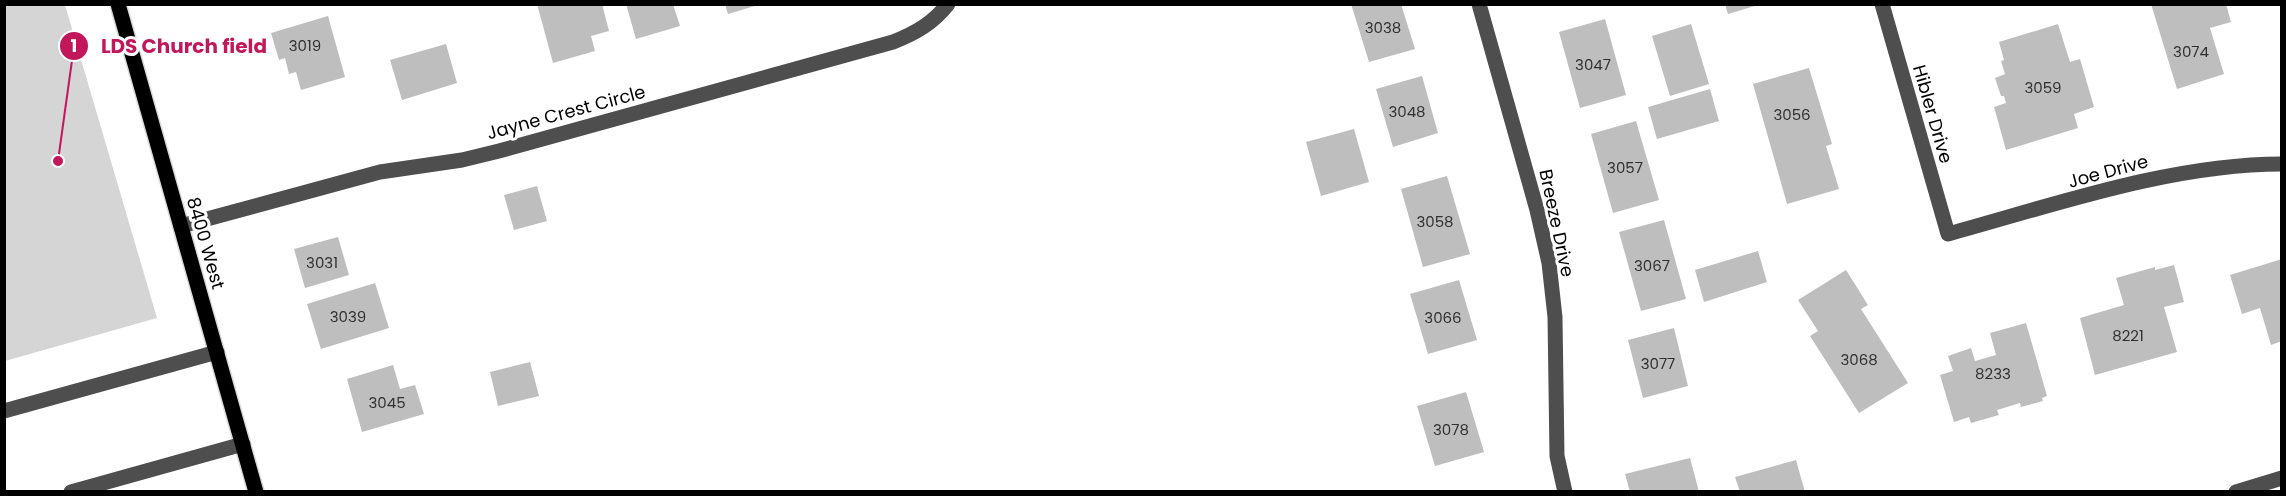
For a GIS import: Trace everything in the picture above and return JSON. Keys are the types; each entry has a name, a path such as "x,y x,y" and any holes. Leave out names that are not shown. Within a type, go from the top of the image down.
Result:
{"main road":[{"name":"8400 West","path":"118,4 256,492"}],"street":[{"name":"Jayne Crest Circle","path":"181,226 380,172 462,160 499,151 893,42 917,32 937,18 948,4"},
{"name":"Breeze Drive","path":"1479,4 1537,210 1549,263 1555,317 1557,456 1565,492"},
{"name":"Hibler Drive","path":"1882,4 1948,234"},
{"name":"Joe Drive","path":"1948,234 2164,176 2255,164 2282,164"},
{"path":"4,411 217,352"},
{"path":"71,492 243,444"},
{"path":"2236,492 2282,478"}],"shaded area":[{"path":"5,4 65,5 157,318 5,361"}],"building":[{"path":"537,4 602,4 609,31 591,36 595,51 553,63"},
{"path":"626,4 673,4 680,26 636,39"},
{"path":"725,4 758,4 758,5 728,14"},
{"path":"1351,4 1401,4 1415,49 1369,62"},
{"path":"1725,4 1758,4 1758,5 1728,14"},
{"path":"2151,4 2226,4 2231,22 2210,28 2224,74 2177,89"},
{"path":"328,16 345,77 301,90 296,72 289,74 285,58 279,60 271,33"},
{"path":"1605,19 1626,95 1580,108 1559,32"},
{"path":"1691,24 1709,84 1670,96 1652,36"},
{"path":"2058,24 2070,62 2080,59 2094,107 2074,114 2078,128 2006,150 1994,107 2006,103 1995,78 2005,74 1999,42"},
{"path":"446,44 457,83 402,100 390,60"},
{"path":"1809,68 1832,144 1826,146 1839,189 1787,204 1753,84"},
{"path":"1422,76 1438,133 1393,147 1376,89"},
{"path":"1710,89 1719,121 1657,139 1648,107"},
{"path":"1636,121 1659,200 1613,213 1591,134"},
{"path":"1354,129 1369,182 1321,196 1306,142"},
{"path":"1447,176 1470,254 1423,267 1401,189"},
{"path":"537,186 547,221 514,230 504,195"},
{"path":"1664,220 1686,299 1641,311 1619,232"},
{"path":"338,237 349,275 305,288 294,249"},
{"path":"1758,251 1767,282 1704,302 1695,270"},
{"path":"2282,259 2282,341 2271,345 2260,308 2242,314 2230,275"},
{"path":"2174,265 2184,302 2164,307 2177,352 2095,375 2080,318 2124,305 2116,278 2155,267 2155,270"},
{"path":"1846,270 1868,305 1861,309 1908,383 1859,413 1810,336 1818,331 1798,300"},
{"path":"1459,280 1477,340 1428,354 1410,294"},
{"path":"375,283 389,328 321,349 307,304"},
{"path":"2026,323 2047,396 2042,398 2043,401 2021,407 2020,403 1997,410 1999,415 1971,423 1969,417 1954,422 1940,375 1953,371 1948,356 1971,348 1975,361 1996,355 1990,333"},
{"path":"1674,328 1688,386 1643,398 1628,340"},
{"path":"530,362 539,396 498,406 490,372"},
{"path":"393,365 400,389 415,385 424,414 362,432 347,379"},
{"path":"1466,392 1484,452 1435,466 1417,406"},
{"path":"1690,458 1699,492 1630,492 1625,474"},
{"path":"1796,460 1805,492 1740,492 1735,477"}],"place":[{"name":"LDS Church field","path":"58,161"}]}
